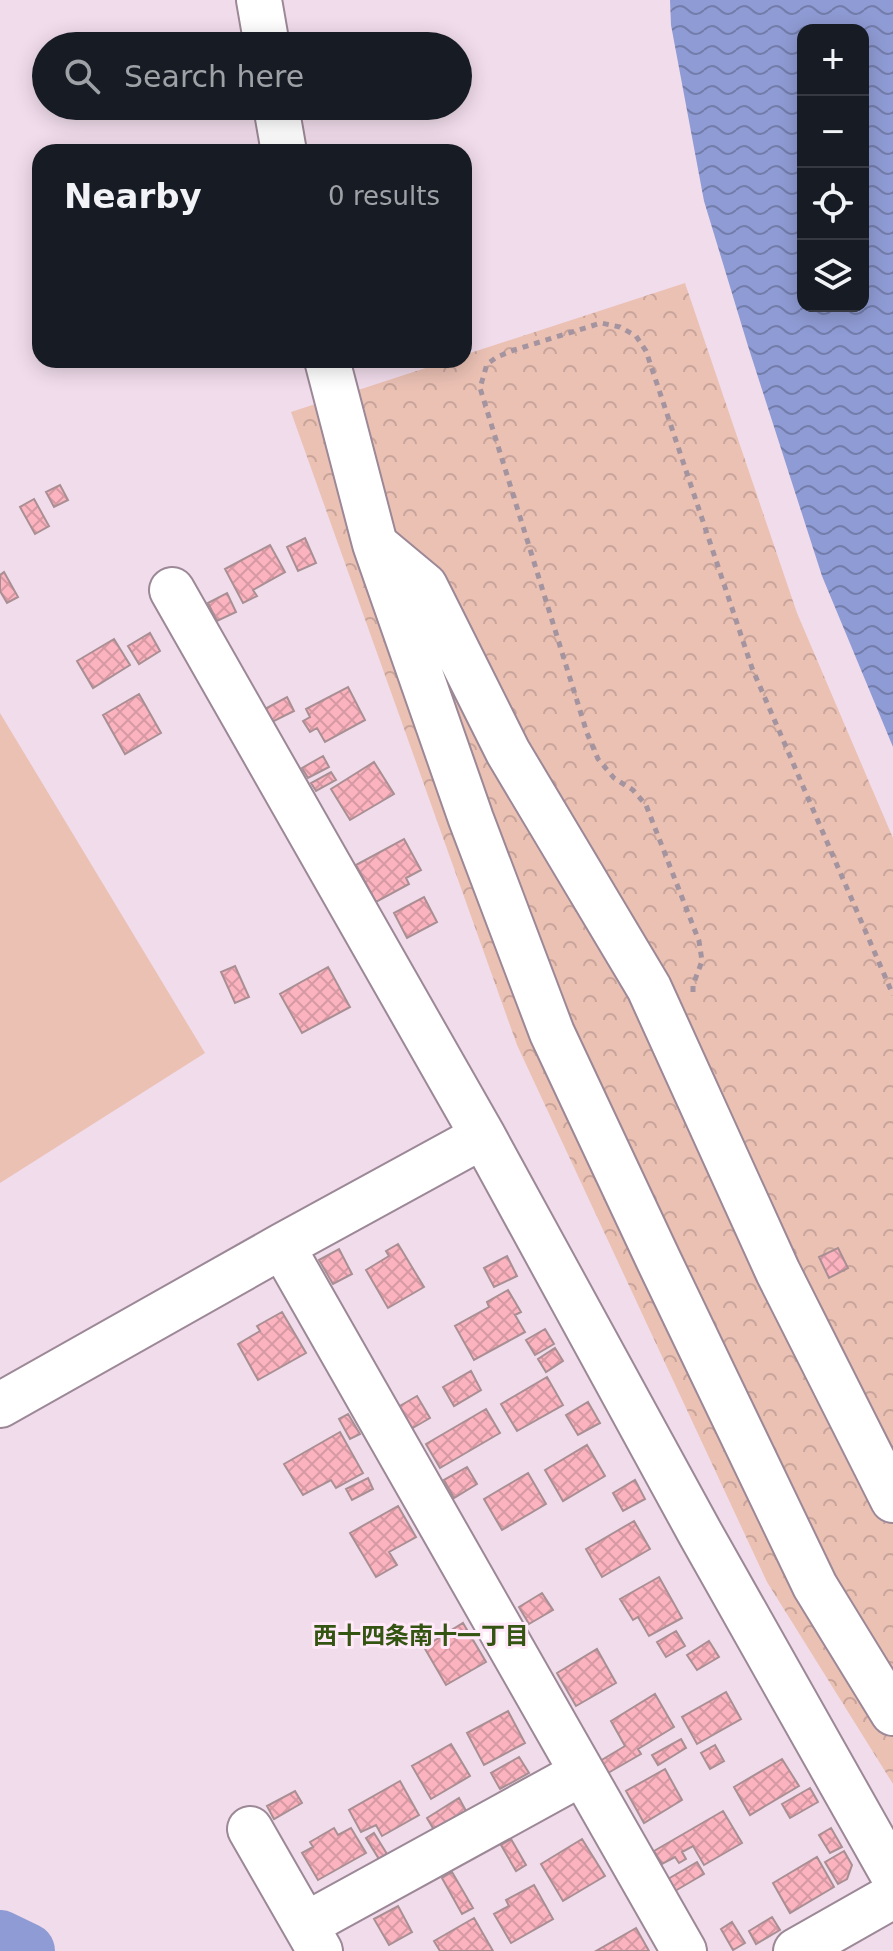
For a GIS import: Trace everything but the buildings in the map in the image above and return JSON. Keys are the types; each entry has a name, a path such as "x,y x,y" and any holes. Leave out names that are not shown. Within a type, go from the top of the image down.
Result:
{"street":[{"path":"259,0 265,32"},
{"path":"278,120 283,144"},
{"path":"329,368 375,544 471,819 552,1033 815,1586 893,1713"},
{"path":"375,544 425,586 508,752 649,988 778,1272 893,1500"},
{"path":"172,590 483,1136 893,1875"},
{"path":"0,1405 483,1136"},
{"path":"282,1246 684,1951"},
{"path":"250,1829 312,1938 582,1773"},
{"path":"796,1951 893,1896"}],"path":[{"path":"692,1004 693,985 702,961 699,941 646,805 633,790 614,778 598,759 587,733 480,388 487,364 497,357 601,323 620,327 636,336 646,351 752,668 893,995"}],"green space":[{"path":"685,283 797,613 893,838 893,1784 767,1582 517,1045 291,412 426,368 472,368 472,352"},
{"path":"0,713 205,1053 0,1183"}],"water":[{"path":"670,0 893,0 893,747 822,576 704,201 671,25"}],"waterway":[{"path":"0,1938 27,1951"}],"district":[{"name":"西十四条南十一丁目","path":"421,1636"}]}
